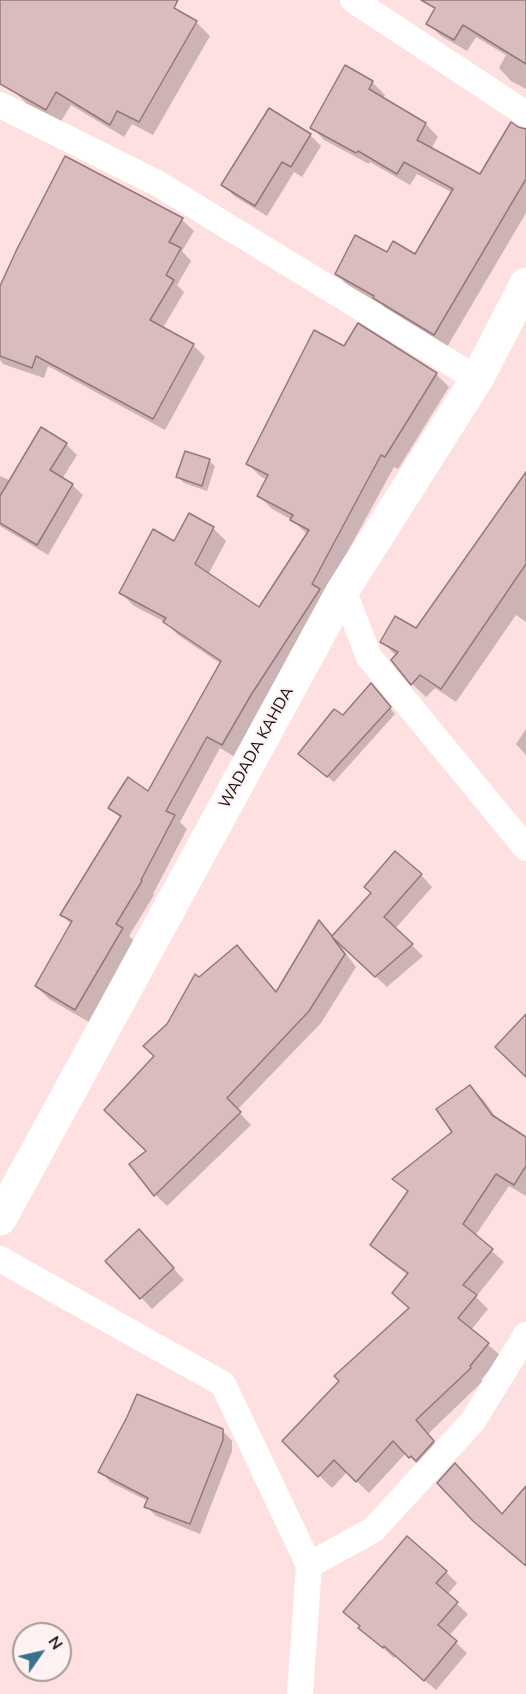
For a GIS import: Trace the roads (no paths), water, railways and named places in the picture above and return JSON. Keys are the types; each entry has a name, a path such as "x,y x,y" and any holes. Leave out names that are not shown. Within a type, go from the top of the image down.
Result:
{"main road":[{"name":"WADADA KAHDA","path":"0,1219 343,590 477,379 526,284"}],"street":[{"path":"353,0 526,114"},
{"path":"0,105 157,183 477,379"},
{"path":"343,590 369,657 526,848"},
{"path":"0,1258 223,1384 309,1565 300,1694"},
{"path":"309,1565 373,1530 473,1421 526,1335"}]}
